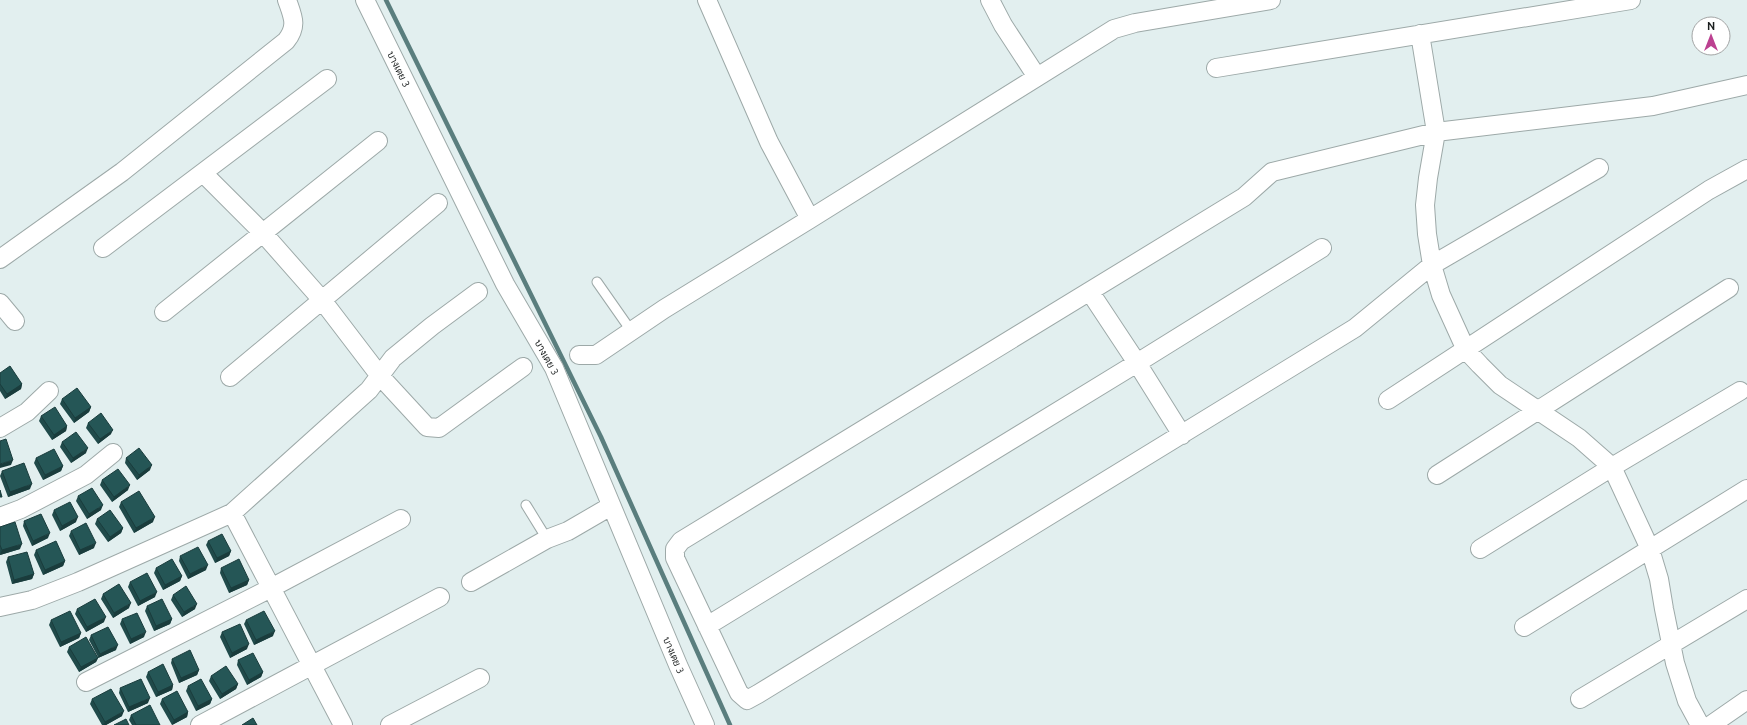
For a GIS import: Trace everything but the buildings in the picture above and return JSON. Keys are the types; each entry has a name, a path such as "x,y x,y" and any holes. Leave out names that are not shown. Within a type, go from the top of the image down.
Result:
{"street":[{"path":"0,259 122,172 286,41 292,34 294,27 294,18 287,0"},
{"name":"บางเตย 3","path":"365,0 505,284 554,368 611,506 705,725"},
{"path":"707,0 769,142 810,219"},
{"path":"990,0 1003,25 1037,77"},
{"path":"579,356 596,355 664,309 1114,29 1135,23 1271,0"},
{"path":"1216,68 1631,0"},
{"path":"1420,34 1436,132 1425,205 1427,234 1432,265 1441,295 1466,350 1480,365 1500,385 1540,410 1579,438 1612,467 1650,549 1659,579 1671,645 1687,702 1700,725"},
{"path":"103,248 327,79"},
{"path":"1598,168 1432,265 1355,328 1182,436 747,700 739,692 675,558 675,549 681,541 1244,197 1272,172 1436,132 1653,106 1747,85"},
{"path":"164,312 378,141"},
{"path":"1388,400 1709,190 1747,169"},
{"path":"203,173 263,233 322,300 380,376 427,427 439,428 523,367"},
{"path":"230,377 438,203"},
{"path":"707,626 1322,248"},
{"path":"1437,475 1729,288"},
{"path":"0,607 32,600 78,582 232,514 369,390 393,358 432,326 478,292"},
{"path":"1090,292 1137,363 1182,436"},
{"path":"0,303 15,322"},
{"path":"0,428 27,412 49,390"},
{"path":"1480,549 1612,467 1740,391"},
{"path":"0,517 21,510 86,475 113,453"},
{"path":"1524,627 1747,489"},
{"path":"471,582 548,539 568,531 611,506"},
{"path":"232,514 343,725"},
{"path":"86,682 271,588 401,519"},
{"path":"200,725 312,667 440,597"},
{"path":"1580,699 1747,599"},
{"path":"390,725 480,678"},
{"path":"1711,725 1747,700"}],"lane":[{"path":"598,282 632,332"},
{"path":"526,505 548,539"}],"waterway":[{"path":"386,0 601,437 730,725"}]}
